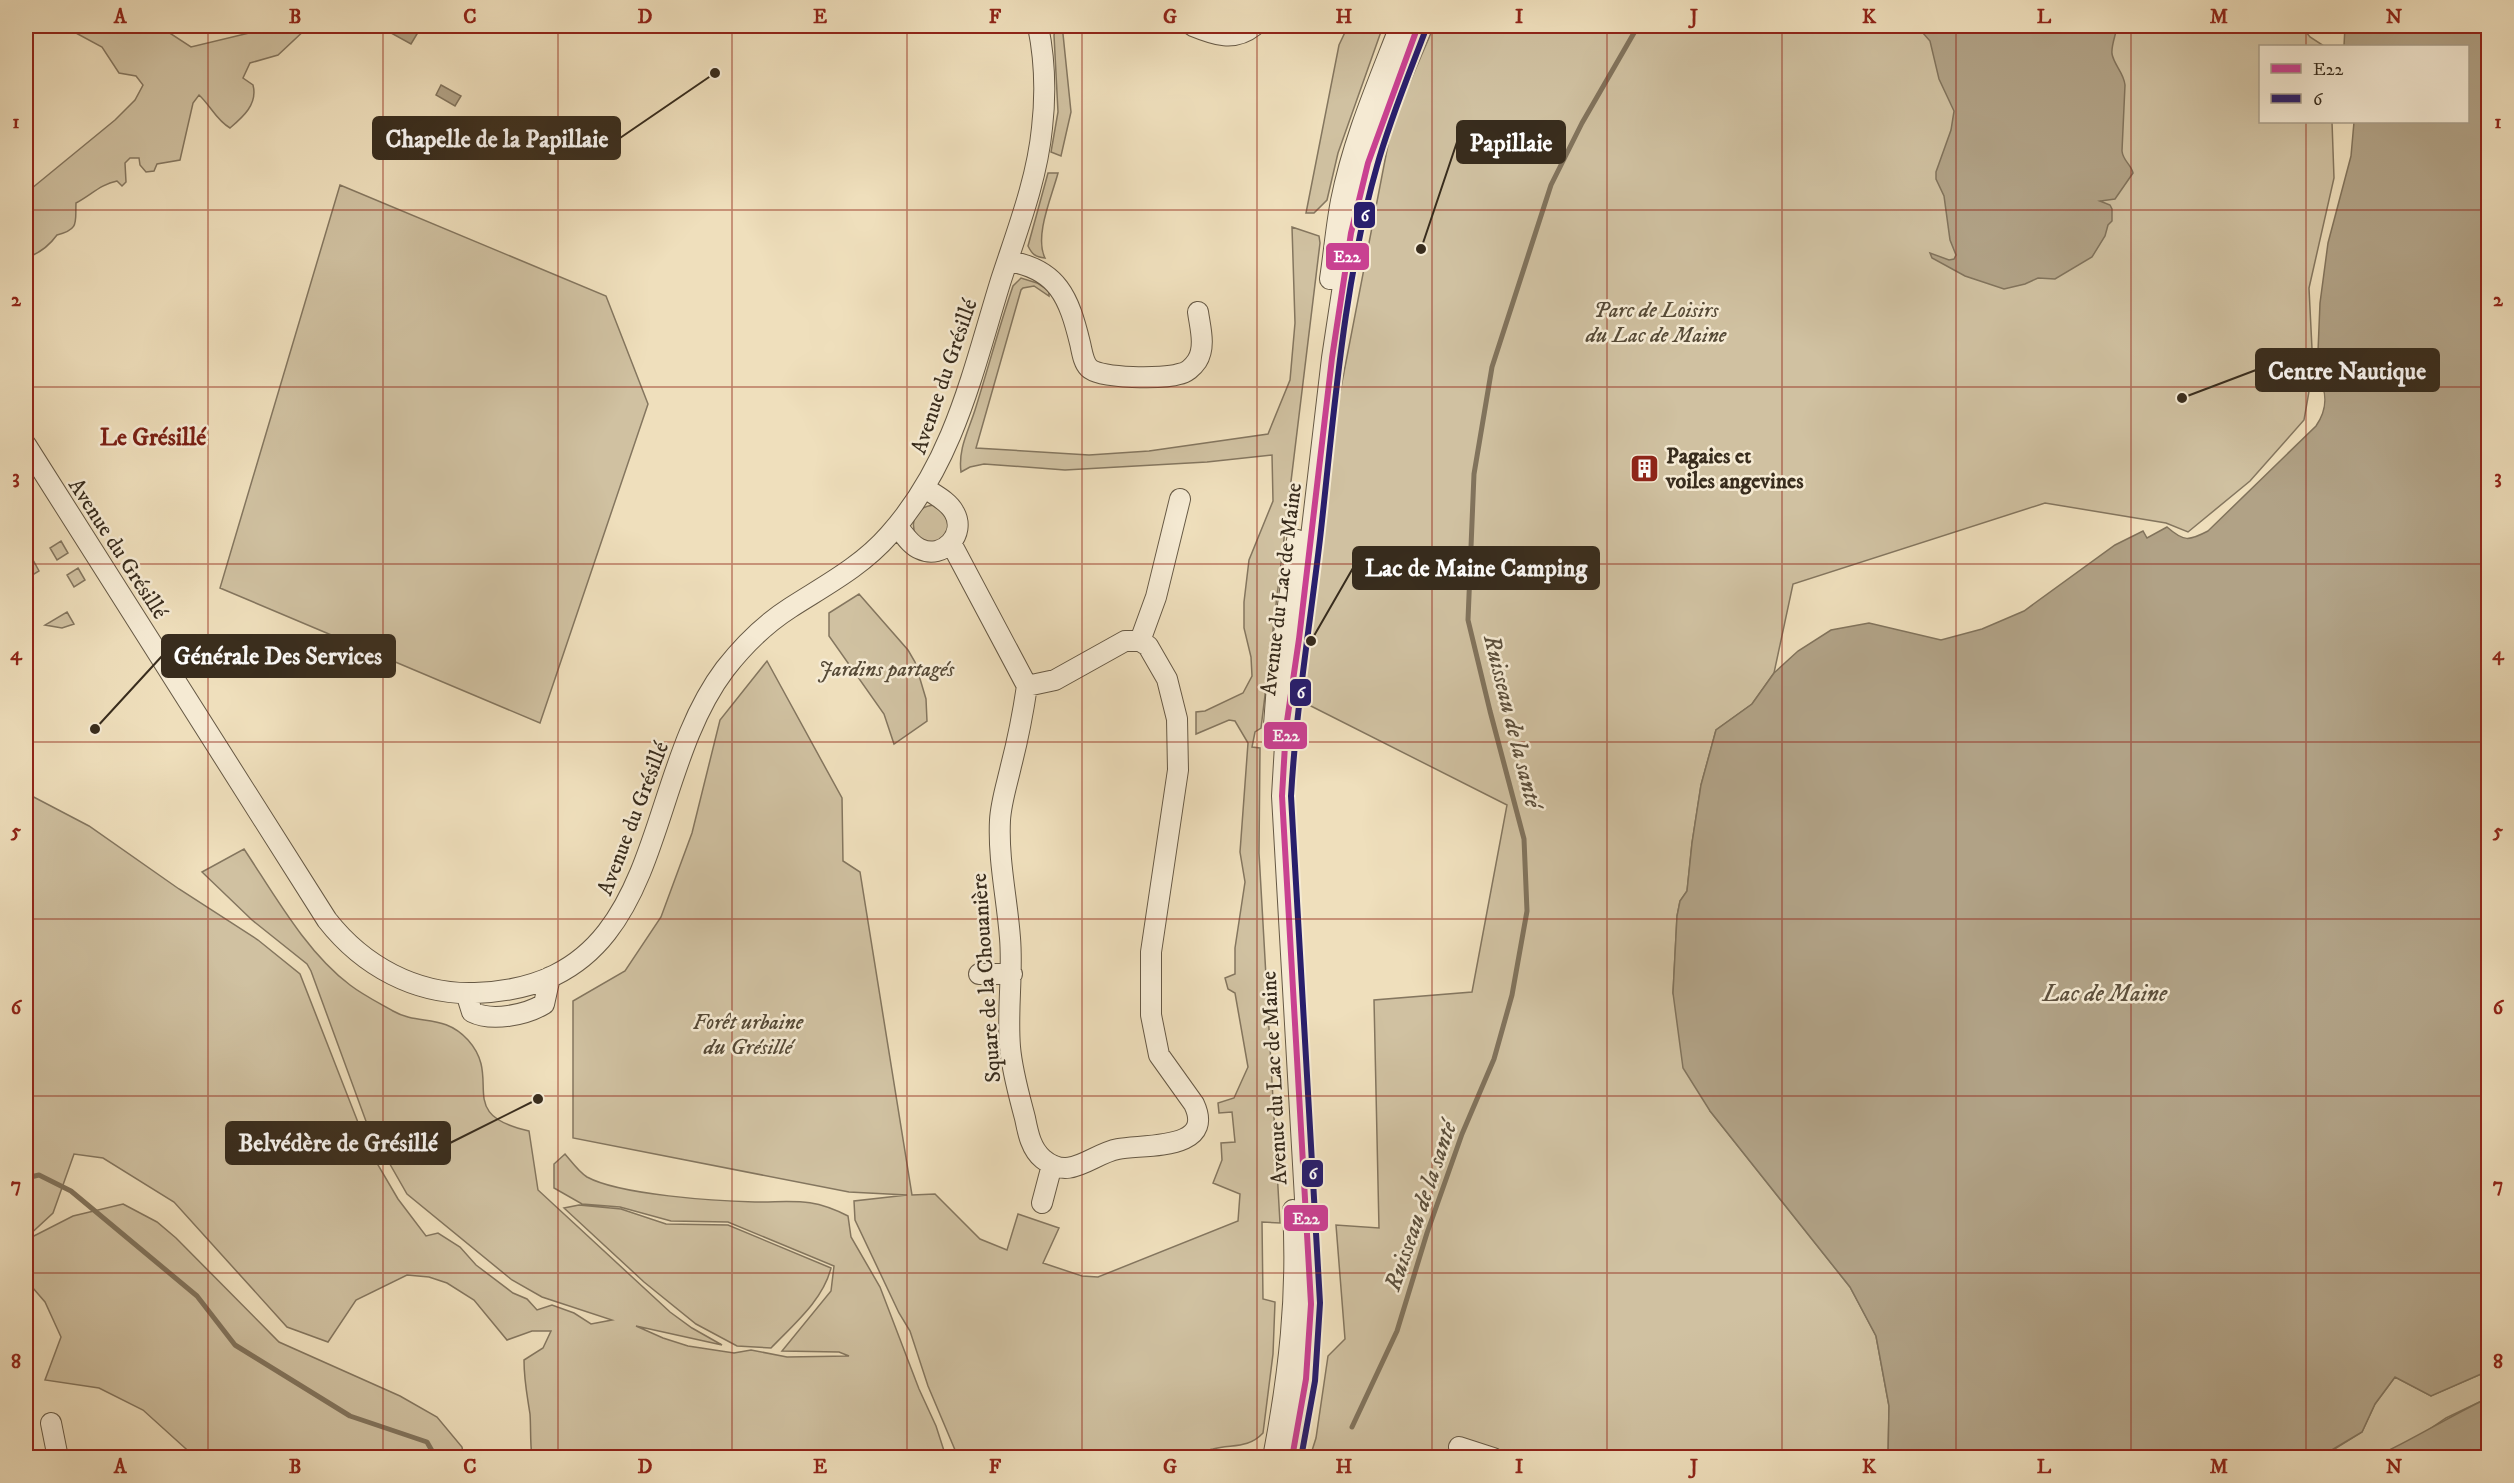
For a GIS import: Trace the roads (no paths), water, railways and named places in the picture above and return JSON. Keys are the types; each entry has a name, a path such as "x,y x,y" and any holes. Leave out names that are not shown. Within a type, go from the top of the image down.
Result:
{"street":[{"name":"Avenue du Grésillé","path":"26,446 338,934 363,956 394,976 429,988 466,993 511,989 550,977 596,944 622,913 633,894 689,733 711,689 725,669 741,650 772,622 876,549 897,526 925,488 946,450 1034,174 1042,132 1045,73 1038,26"},
{"path":"1192,26 1223,36 1242,34 1254,26"},
{"name":"Avenue du Lac de Maine","path":"1273,1458 1295,1308 1293,1221 1271,813 1276,684 1309,453 1341,200 1366,113 1400,26"},
{"name":"Avenue du Lac de Maine","path":"1292,1458 1306,1379 1311,1304 1282,805 1284,748 1332,358 1351,233 1368,163 1418,26"},
{"path":"1008,261 1035,268 1062,291 1072,311 1084,358 1090,368 1102,375 1165,376 1187,371 1200,354 1198,312"},
{"path":"897,526 911,543 927,552 945,549 951,543 958,527 954,510 925,488"},
{"path":"1140,641 1158,587 1180,499"},
{"path":"951,543 1027,686 1055,680 1125,640 1140,641 1148,646 1155,655 1167,679 1177,719 1178,770 1151,952 1151,1015 1159,1055 1194,1104 1197,1110 1197,1124 1190,1137 1176,1143 1117,1149 1075,1168 1053,1165 1042,1203"},
{"name":"Square de la Chouanière","path":"1027,686 1023,719 1000,818 1000,862 1010,936 1012,974 1010,1047 1016,1081 1033,1146 1042,1159 1053,1165"},
{"path":"979,974 1012,974"},
{"path":"51,1423 58,1458"},
{"path":"1459,1447 1492,1458"}],"water":[{"path":"1948,25 1991,33 2012,26 2117,26 2112,54 2125,85 2122,151 2133,173 2115,199 2100,201 2110,205 2112,221 2092,257 2055,279 2038,278 2004,289 1965,276 1932,258 1930,253 1949,260 1954,259 1956,255 1950,240 1944,196 1936,179 1936,172 1951,130 1954,111 1939,79 1930,41 1923,33 1911,26"},
{"path":"395,26 401,26 417,34 411,44 391,33"},
{"name":"Lac de Maine","path":"2345,26 2488,26 2488,1371 2431,1396 2395,1377 2375,1404 2362,1432 2320,1457 1888,1457 1889,1406 1876,1336 1850,1287 1710,1111 1683,1068 1673,993 1677,916 1680,901 1687,891 1701,785 1716,730 1752,704 1774,673 1798,651 1831,630 1869,623 1941,640 1982,629 2024,611 2115,545 2143,531 2147,538 2167,527 2182,537 2191,538 2208,531 2316,426 2325,401 2321,381 2317,375 2320,303 2328,243 2351,156 2354,123 2469,123 2469,45 2344,45"},
{"path":"441,85 461,96 455,106 436,95"},
{"path":"2488,1398 2488,1454 2485,1457 2375,1457 2404,1443"}],"waterway":[{"name":"Ruisseau de la santé","path":"1352,1427 1397,1331 1427,1233 1462,1134 1494,1059 1512,995 1527,911 1524,839 1468,620 1474,474 1492,367 1551,185 1582,123 1638,26"},
{"name":"Ruisseau de la santé","path":"26,1178 39,1175 71,1191 197,1296 235,1345 350,1416 427,1442 436,1458"}],"place":[{"name":"Chapelle de la Papillaie","path":"715,73"},
{"name":"Papillaie","path":"1421,249"},
{"name":"Centre Nautique","path":"2182,398"},
{"name":"Pagaies et voiles angevines","path":"1645,468"},
{"name":"Lac de Maine Camping","path":"1311,641"},
{"name":"Générale Des Services","path":"95,729"},
{"name":"Belvédère de Grésillé","path":"538,1099"}],"district":[{"name":"Le Grésillé","path":"153,437"}],"park label":[{"name":"Parc de Loisirs du Lac de Maine","path":"1656,322"},
{"name":"Jardins partagés","path":"886,668"},
{"name":"Forêt urbaine du Grésillé","path":"748,1034"}]}
